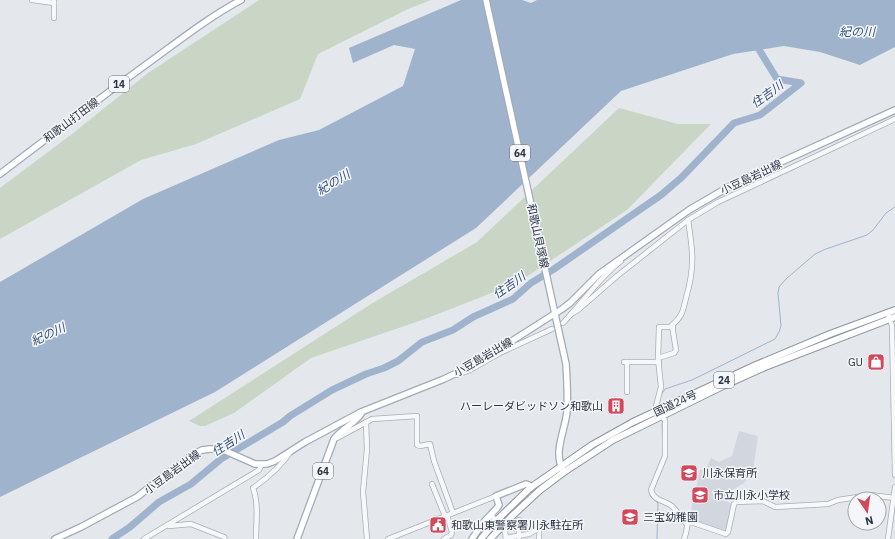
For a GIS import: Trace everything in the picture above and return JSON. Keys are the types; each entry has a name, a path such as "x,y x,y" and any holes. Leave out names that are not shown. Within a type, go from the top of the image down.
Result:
{"highway":[{"name":"国道24号","path":"490,539 540,490 564,472 613,440 659,414 756,365 830,334 891,316 895,310"},
{"name":"国道24号","path":"481,539 496,521 531,488 560,466 592,445 633,422 659,414"}],"main road":[{"name":"和歌山打田線","path":"0,174 194,29 242,0"},
{"name":"和歌山貝塚線","path":"486,0 555,314 555,329 566,364 568,396 567,414 558,454 560,466"},
{"name":"小豆島岩出線","path":"55,539 137,497 194,454 202,450 221,449 255,464 267,464 275,461 361,412 444,379 487,357 555,314 570,303 598,274 689,210 726,188 895,110"},
{"name":"64","path":"297,539 334,439 358,418 361,412"},
{"path":"560,466 564,472"},
{"path":"472,539 482,524 496,511 498,505 496,496 526,484 531,488"}],"street":[{"path":"32,0 54,1 54,18"},
{"path":"571,314 578,310 617,276 688,220 718,202 895,119"},
{"path":"628,392 625,362 658,360 674,353 676,350 672,325 682,315 692,273 693,250 688,220"},
{"path":"563,322 599,281 615,266 637,250 648,238"},
{"path":"891,316 895,475"},
{"path":"673,327 659,327 658,360 661,387 656,406 659,414 665,420 665,456 651,490 652,494 658,500 672,506 688,524"},
{"path":"444,379 451,378 470,370 500,353 555,329"},
{"path":"334,439 372,419 417,416 417,445 420,446 430,444 434,461 453,513"},
{"path":"366,422 367,448 363,492 367,539"},
{"path":"256,539 256,496 252,488 272,472 291,451"},
{"path":"144,539 259,470 262,464"},
{"path":"432,484 452,532 451,535 444,539"},
{"path":"888,539 893,516 895,488"},
{"path":"684,539 688,521 726,534 728,532 734,504 736,502 763,501 775,507 828,504 838,500 871,495 894,498"},
{"path":"388,539 496,496"},
{"path":"491,515 505,531 506,538 519,538 539,528 539,539"},
{"path":"519,520 519,538"},
{"path":"166,526 191,524 224,537 225,539"}],"shaded area":[{"path":"739,431 758,436 753,471 744,483 729,492 727,502 733,504 727,531 725,533 689,519 700,470 706,470 711,458 719,462 732,456"}],"green space":[{"path":"259,0 431,0 408,9 318,54 300,99 196,144 141,160 0,239 0,188 72,134 148,73"},
{"path":"619,108 678,124 711,124 627,210 517,283 425,319 311,358 234,413 205,426 200,426 189,421 371,304 477,242"}],"water":[{"name":"紀の川","path":"461,0 522,0 531,3 537,0 895,0 895,47 860,65 820,52 784,46 733,54 621,91 476,228 215,392 0,497 0,282 143,199 279,140 319,130 403,86 415,49 394,45 353,63 349,48"}],"waterway":[{"name":"住吉川","path":"112,539 130,527 159,502 191,484 221,459 283,422 332,390 398,361 422,342 453,330 473,317 513,299 531,283 554,269 661,195 681,178 734,123 760,115 801,83 777,79 755,43"},
{"path":"661,395 665,389 692,380 775,339 781,326 778,293 779,287 786,279 815,254 867,235 873,230 886,213 895,207"},
{"path":"662,423 663,449"},
{"path":"650,493 650,496 658,503 657,539"}],"place":[{"name":"GU","path":"876,362"},
{"name":"ハーレーダビッドソン和歌山","path":"616,406"},
{"name":"川永保育所","path":"689,473"},
{"name":"市立川永小学校","path":"700,495"},
{"name":"三宝幼稚園","path":"630,517"},
{"name":"和歌山東警察署川永駐在所","path":"438,525"}]}
